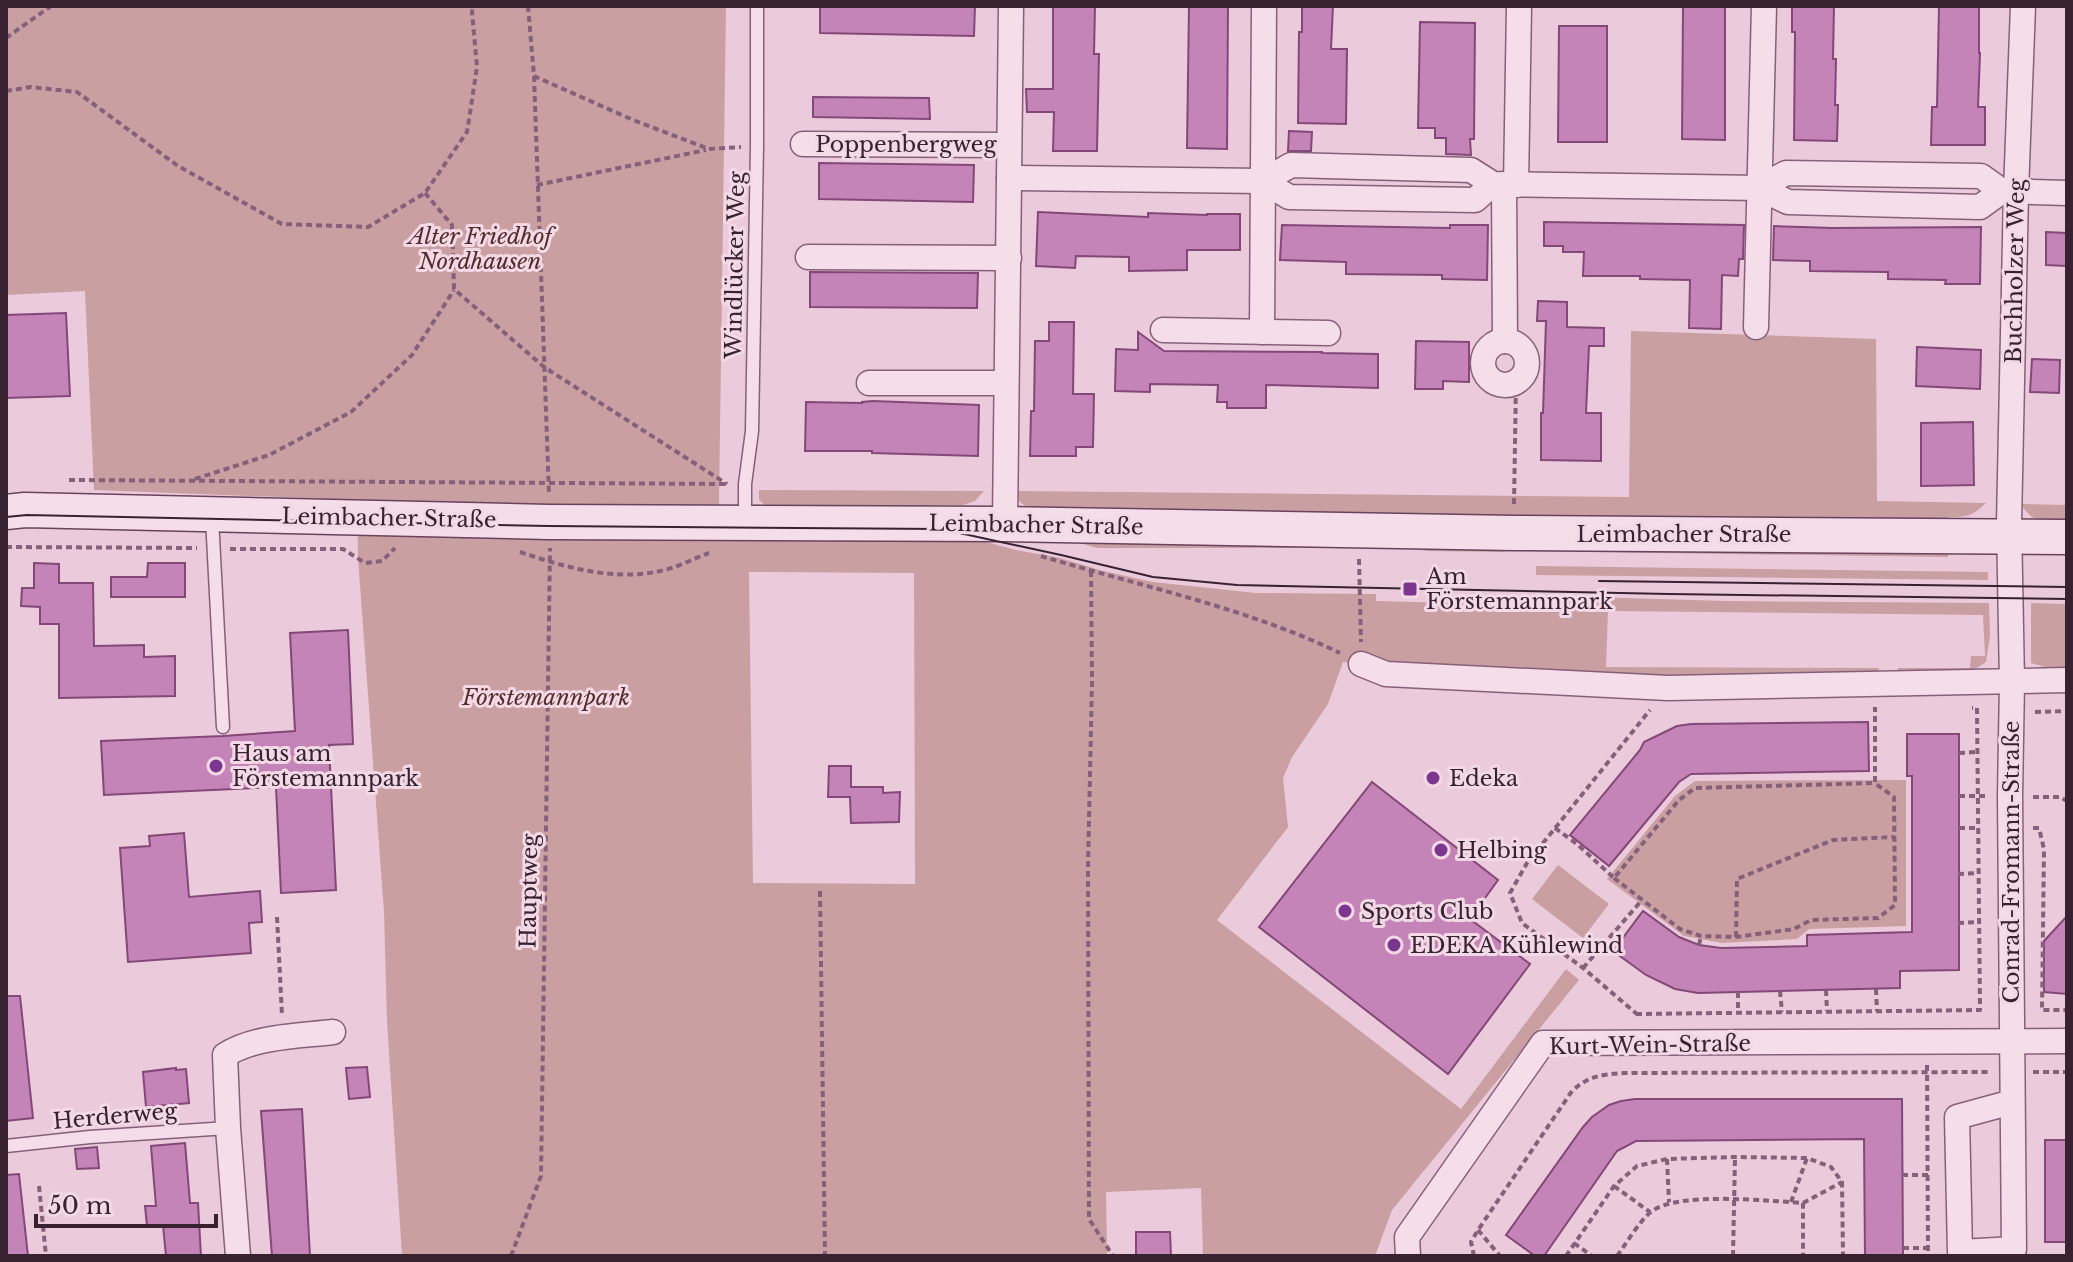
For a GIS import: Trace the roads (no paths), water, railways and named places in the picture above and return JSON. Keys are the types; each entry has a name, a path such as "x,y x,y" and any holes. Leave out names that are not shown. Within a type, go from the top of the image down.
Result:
{"street":[{"name":"Poppenbergweg","path":"1005,524 1011,6"},
{"path":"1262,332 1264,6"},
{"path":"1516,382 1509,385 1495,383 1485,373 1484,358 1491,346 1505,341 1504,184 1519,6"},
{"path":"1756,327 1764,6"},
{"name":"Buchholzer Weg","path":"2009,536 2009,192 2023,6"},
{"name":"Poppenbergweg","path":"803,144 1009,145"},
{"path":"1009,178 1263,181 1291,165 1471,170 1504,184 1759,188 1786,173 1981,176 2009,192 2067,193"},
{"path":"808,257 1009,258"},
{"path":"1163,330 1328,333"},
{"path":"869,383 1006,383"},
{"name":"Leimbacher Straße","path":"6,512 549,522 1005,524 1514,533 2067,537"},
{"name":"Conrad-Fromann-Straße","path":"2009,536 2014,1249 1960,1252 1957,1117 2012,1102"},
{"path":"1361,664 1386,674 1668,688 2067,680"},
{"path":"238,1256 225,1055 240,1046 333,1032"},
{"path":"2012,1042 2067,1041"},
{"name":"Kurt-Wein-Straße","path":"1408,1256 1407,1237 1543,1043 2012,1042"}],"lane":[{"name":"Windlücker Weg","path":"745,524 745,484 752,431 757,6"},
{"path":"212,515 223,727"},
{"name":"Herderweg","path":"6,1146 228,1128"}],"tram line":[{"path":"6,517 941,529 1153,577 1237,585 2067,599"},
{"path":"1599,581 2067,587"}],"place":[{"name":"Am Förstemannpark","path":"1410,589"},
{"name":"Haus am Förstemannpark","path":"216,766"},
{"name":"Edeka","path":"1433,778"},
{"name":"Helbing","path":"1441,850"},
{"name":"Sports Club","path":"1345,911"},
{"name":"EDEKA Kühlewind","path":"1394,945"}],"park label":[{"name":"Alter Friedhof Nordhausen","path":"480,248"},
{"name":"Förstemannpark","path":"546,697"}]}
